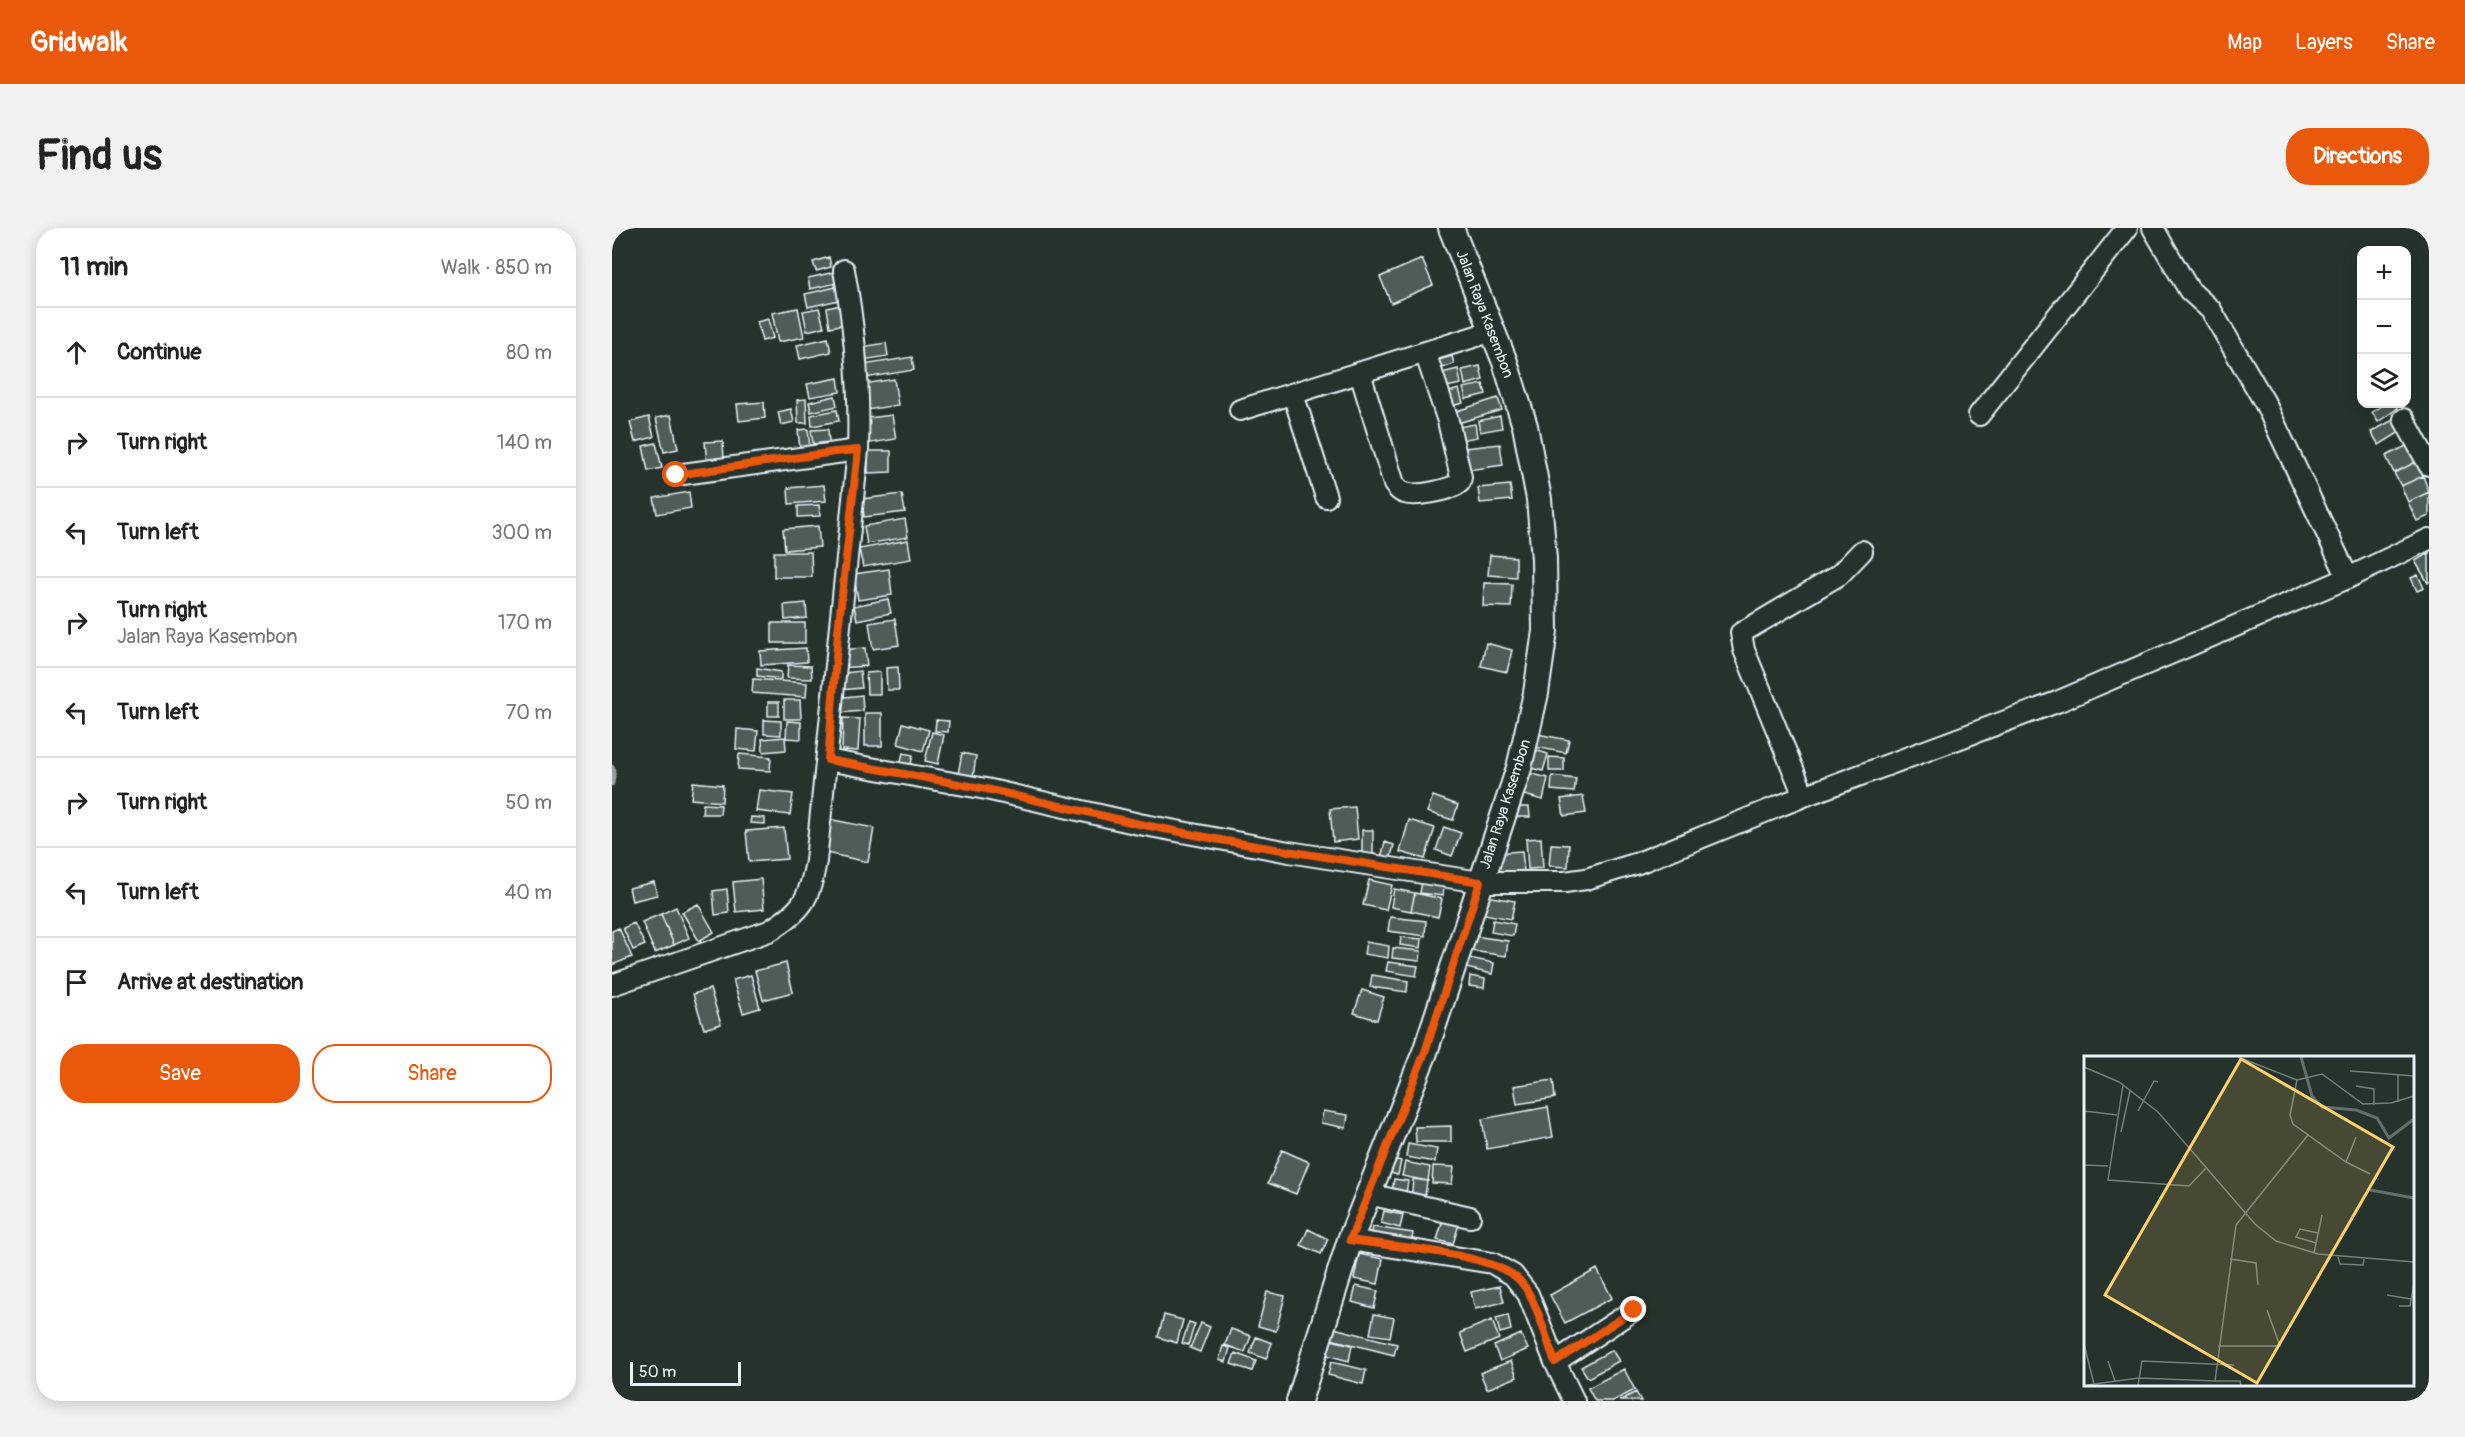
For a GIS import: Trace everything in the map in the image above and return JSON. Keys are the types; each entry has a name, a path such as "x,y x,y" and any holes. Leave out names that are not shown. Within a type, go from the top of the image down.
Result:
{"main road":[{"name":"Jalan Raya Kasembon","path":"1299,1401 1350,1240 1425,1052 1519,768 1536,693 1545,631 1544,559 1539,499 1525,426 1493,331 1451,228"}],"street":[{"path":"1979,415 2127,228"},
{"path":"2153,228 2189,290 2211,310 2265,403 2348,578"},
{"path":"612,986 769,931 787,920 800,908 809,894 828,760 838,632 858,450 859,411 853,320 844,270"},
{"path":"1240,410 1493,331"},
{"path":"1360,373 1394,484 1408,494 1452,488 1460,482 1461,477 1448,421 1425,352"},
{"path":"1293,394 1326,497"},
{"path":"2404,419 2429,465"},
{"path":"676,475 858,450"},
{"path":"828,760 986,789 1139,824 1226,841 1480,882 1565,882 1612,872 1804,796 2057,702 2348,578 2429,539"},
{"path":"1804,796 1740,638 1745,630 1839,575 1863,551"},
{"path":"1368,1194 1470,1217"},
{"path":"1350,1240 1429,1251 1492,1263 1503,1268 1520,1281 1528,1294 1555,1362 1574,1401"},
{"path":"1555,1362 1634,1310"}],"building":[{"path":"829,257 831,267 816,271 813,262"},
{"path":"1422,259 1433,285 1391,303 1380,277"},
{"path":"839,271 842,282 810,289 808,278"},
{"path":"836,287 839,300 808,307 805,294"},
{"path":"841,305 845,324 830,327 827,308"},
{"path":"798,308 804,337 778,342 772,313"},
{"path":"819,308 824,327 807,331 803,311"},
{"path":"768,319 773,338 762,341 757,322"},
{"path":"828,338 831,352 800,359 797,345"},
{"path":"886,343 888,356 863,360 861,347"},
{"path":"1452,356 1454,364 1440,369 1438,360"},
{"path":"912,357 914,370 865,378 863,365"},
{"path":"1480,366 1483,380 1465,385 1462,370"},
{"path":"1458,369 1461,384 1441,388 1438,374"},
{"path":"838,378 840,392 810,397 807,384"},
{"path":"894,379 898,405 867,410 864,384"},
{"path":"1483,384 1486,394 1466,399 1463,388"},
{"path":"1459,389 1463,403 1452,406 1449,392"},
{"path":"835,396 837,406 811,412 809,402"},
{"path":"1498,398 1502,410 1451,425 1447,414"},
{"path":"806,399 807,423 798,423 797,400"},
{"path":"764,402 765,418 739,421 737,404"},
{"path":"2378,408 2398,408 2378,422 2372,412"},
{"path":"791,409 794,422 781,425 778,412"},
{"path":"837,410 839,421 812,426 811,415"},
{"path":"671,415 678,449 664,452 656,418"},
{"path":"892,415 896,439 865,444 861,419"},
{"path":"1500,416 1502,428 1480,432 1478,421"},
{"path":"649,417 654,437 635,442 630,422"},
{"path":"2393,420 2400,432 2379,445 2371,432"},
{"path":"1475,424 1477,437 1455,441 1452,428"},
{"path":"808,429 810,448 800,449 798,430"},
{"path":"828,429 829,442 813,444 811,430"},
{"path":"723,441 724,462 707,464 705,442"},
{"path":"656,443 662,468 648,471 643,446"},
{"path":"1500,444 1503,465 1468,470 1465,448"},
{"path":"2408,445 2416,462 2394,473 2386,456"},
{"path":"868,451 891,451 891,472 868,473"},
{"path":"2416,462 2423,476 2401,486 2394,473"},
{"path":"2423,476 2429,492 2408,502 2401,486"},
{"path":"824,485 826,501 789,504 788,488"},
{"path":"1510,485 1512,500 1480,503 1478,488"},
{"path":"689,492 691,508 657,514 654,498"},
{"path":"2429,492 2429,516 2417,521 2408,502"},
{"path":"902,494 905,512 864,517 862,499"},
{"path":"819,505 820,516 798,517 798,506"},
{"path":"905,519 908,537 867,544 864,526"},
{"path":"818,526 820,547 785,550 783,529"},
{"path":"908,540 911,559 863,567 859,549"},
{"path":"774,552 811,552 812,577 774,577"},
{"path":"2429,553 2429,582 2428,583 2415,561"},
{"path":"1490,555 1516,557 1516,577 1488,575"},
{"path":"889,569 892,595 858,600 854,574"},
{"path":"2418,575 2424,588 2417,591 2411,578"},
{"path":"1484,583 1512,584 1511,607 1483,606"},
{"path":"888,599 891,613 857,620 854,606"},
{"path":"806,603 807,618 785,620 784,605"},
{"path":"895,619 899,645 873,649 869,623"},
{"path":"772,623 805,623 805,643 772,643"},
{"path":"1486,643 1512,650 1507,672 1481,666"},
{"path":"806,648 807,662 761,665 760,651"},
{"path":"865,648 867,666 839,668 837,650"},
{"path":"788,665 811,666 812,679 787,678"},
{"path":"898,667 899,690 887,690 886,668"},
{"path":"757,668 781,672 781,679 757,676"},
{"path":"860,671 862,688 840,690 838,674"},
{"path":"880,672 880,694 867,694 866,673"},
{"path":"753,679 807,683 806,697 752,693"},
{"path":"862,695 863,711 838,713 836,698"},
{"path":"784,700 800,700 801,719 784,719"},
{"path":"768,702 779,702 779,716 768,716"},
{"path":"865,713 882,713 882,746 865,746"},
{"path":"843,718 860,719 858,751 842,750"},
{"path":"764,720 781,721 781,735 764,734"},
{"path":"936,720 949,721 948,732 935,731"},
{"path":"787,721 801,722 801,739 786,738"},
{"path":"903,723 929,730 923,751 898,744"},
{"path":"737,729 758,731 756,751 736,749"},
{"path":"932,732 944,735 938,764 925,761"},
{"path":"1537,734 1569,740 1566,753 1535,747"},
{"path":"785,737 786,750 763,752 762,739"},
{"path":"1535,750 1548,754 1543,771 1530,768"},
{"path":"903,753 913,755 910,768 900,765"},
{"path":"962,753 976,756 973,777 958,774"},
{"path":"739,754 771,757 770,771 738,769"},
{"path":"1549,757 1564,758 1564,771 1549,771"},
{"path":"1529,773 1548,778 1543,800 1524,795"},
{"path":"1552,776 1576,779 1574,792 1551,790"},
{"path":"693,782 723,785 722,802 691,799"},
{"path":"759,790 793,794 790,815 756,811"},
{"path":"1433,796 1458,805 1453,820 1427,812"},
{"path":"1583,796 1586,813 1564,816 1561,799"},
{"path":"703,804 721,805 720,814 702,814"},
{"path":"1355,807 1358,839 1333,842 1330,809"},
{"path":"1517,807 1529,807 1530,817 1517,817"},
{"path":"751,817 765,818 765,824 750,823"},
{"path":"828,819 874,828 868,862 821,852"},
{"path":"1409,820 1435,828 1425,859 1400,852"},
{"path":"1444,827 1461,833 1452,856 1436,850"},
{"path":"784,828 787,859 749,862 746,831"},
{"path":"1362,830 1373,830 1373,854 1362,854"},
{"path":"1541,838 1543,868 1528,869 1526,839"},
{"path":"1385,842 1394,845 1390,860 1381,858"},
{"path":"1551,844 1569,845 1568,867 1549,866"},
{"path":"1522,851 1524,871 1497,873 1495,853"},
{"path":"761,879 764,909 736,912 733,882"},
{"path":"1369,880 1392,885 1386,910 1363,905"},
{"path":"1422,881 1444,885 1443,896 1420,893"},
{"path":"654,882 657,895 632,901 629,888"},
{"path":"727,889 729,913 715,915 713,891"},
{"path":"1394,889 1415,893 1411,911 1391,907"},
{"path":"1415,893 1442,899 1438,917 1411,911"},
{"path":"1487,896 1515,901 1511,919 1484,914"},
{"path":"698,904 714,932 699,941 682,912"},
{"path":"676,907 689,938 674,945 661,914"},
{"path":"661,914 674,945 655,953 642,922"},
{"path":"1390,917 1426,921 1425,936 1388,931"},
{"path":"1493,920 1515,924 1513,936 1491,932"},
{"path":"634,923 645,945 633,950 623,928"},
{"path":"619,928 632,957 612,965 612,931"},
{"path":"1467,935 1508,941 1506,956 1465,950"},
{"path":"1401,937 1422,939 1421,948 1400,945"},
{"path":"1366,942 1389,946 1388,958 1364,954"},
{"path":"1393,948 1421,951 1420,961 1392,958"},
{"path":"1464,957 1494,963 1492,974 1462,967"},
{"path":"1388,962 1418,966 1416,976 1386,971"},
{"path":"786,963 793,992 763,1000 755,971"},
{"path":"751,975 760,1008 743,1013 733,980"},
{"path":"1372,975 1408,981 1407,992 1370,987"},
{"path":"1470,976 1485,979 1484,988 1469,986"},
{"path":"710,989 721,1024 704,1029 693,994"},
{"path":"1362,990 1384,997 1377,1020 1354,1013"},
{"path":"1553,1080 1555,1098 1517,1104 1514,1086"},
{"path":"1548,1107 1553,1137 1487,1149 1482,1119"},
{"path":"1323,1111 1348,1115 1346,1128 1321,1123"},
{"path":"1451,1126 1451,1142 1416,1142 1415,1127"},
{"path":"1408,1144 1437,1149 1435,1162 1406,1157"},
{"path":"1282,1150 1309,1162 1296,1194 1268,1183"},
{"path":"1386,1157 1401,1161 1398,1175 1382,1171"},
{"path":"1405,1162 1430,1167 1428,1181 1402,1176"},
{"path":"1433,1166 1454,1167 1452,1184 1432,1183"},
{"path":"1394,1179 1408,1181 1405,1200 1391,1198"},
{"path":"1413,1179 1427,1181 1424,1203 1411,1202"},
{"path":"1384,1211 1403,1215 1400,1228 1381,1223"},
{"path":"1443,1220 1459,1224 1453,1244 1437,1240"},
{"path":"1373,1227 1413,1233 1411,1246 1371,1239"},
{"path":"1308,1229 1328,1239 1321,1254 1301,1245"},
{"path":"1359,1254 1383,1259 1378,1284 1354,1279"},
{"path":"1597,1269 1612,1298 1565,1323 1550,1295"},
{"path":"1356,1286 1378,1291 1374,1308 1352,1302"},
{"path":"1500,1286 1504,1302 1475,1309 1471,1292"},
{"path":"1267,1292 1285,1296 1276,1331 1258,1326"},
{"path":"1374,1314 1394,1318 1390,1337 1370,1334"},
{"path":"1164,1315 1183,1320 1177,1343 1158,1337"},
{"path":"1508,1315 1511,1330 1500,1333 1496,1318"},
{"path":"1492,1320 1499,1339 1467,1352 1460,1333"},
{"path":"1189,1322 1195,1324 1188,1345 1182,1343"},
{"path":"1201,1323 1210,1327 1200,1352 1190,1348"},
{"path":"1326,1326 1397,1344 1394,1355 1323,1337"},
{"path":"1231,1329 1251,1336 1245,1352 1225,1345"},
{"path":"1521,1334 1528,1349 1500,1361 1494,1346"},
{"path":"1256,1337 1272,1343 1266,1359 1250,1353"},
{"path":"1331,1340 1352,1345 1349,1361 1327,1355"},
{"path":"1223,1346 1230,1348 1226,1362 1219,1360"},
{"path":"1612,1350 1619,1361 1588,1378 1581,1367"},
{"path":"1235,1353 1256,1361 1252,1371 1231,1364"},
{"path":"1511,1361 1517,1377 1487,1389 1480,1373"},
{"path":"1331,1362 1366,1370 1363,1384 1328,1375"},
{"path":"1624,1369 1635,1390 1613,1401 1595,1401 1588,1388"},
{"path":"1636,1392 1641,1401 1619,1401"}],"waterway":[{"path":"612,767 614,771 612,784"}],"route":[{"path":"676,475 858,450 838,632 828,760 986,789 1139,824 1226,841 1480,882 1425,1052 1350,1240 1429,1251 1492,1263 1503,1268 1520,1281 1528,1294 1555,1362 1634,1310"}]}
